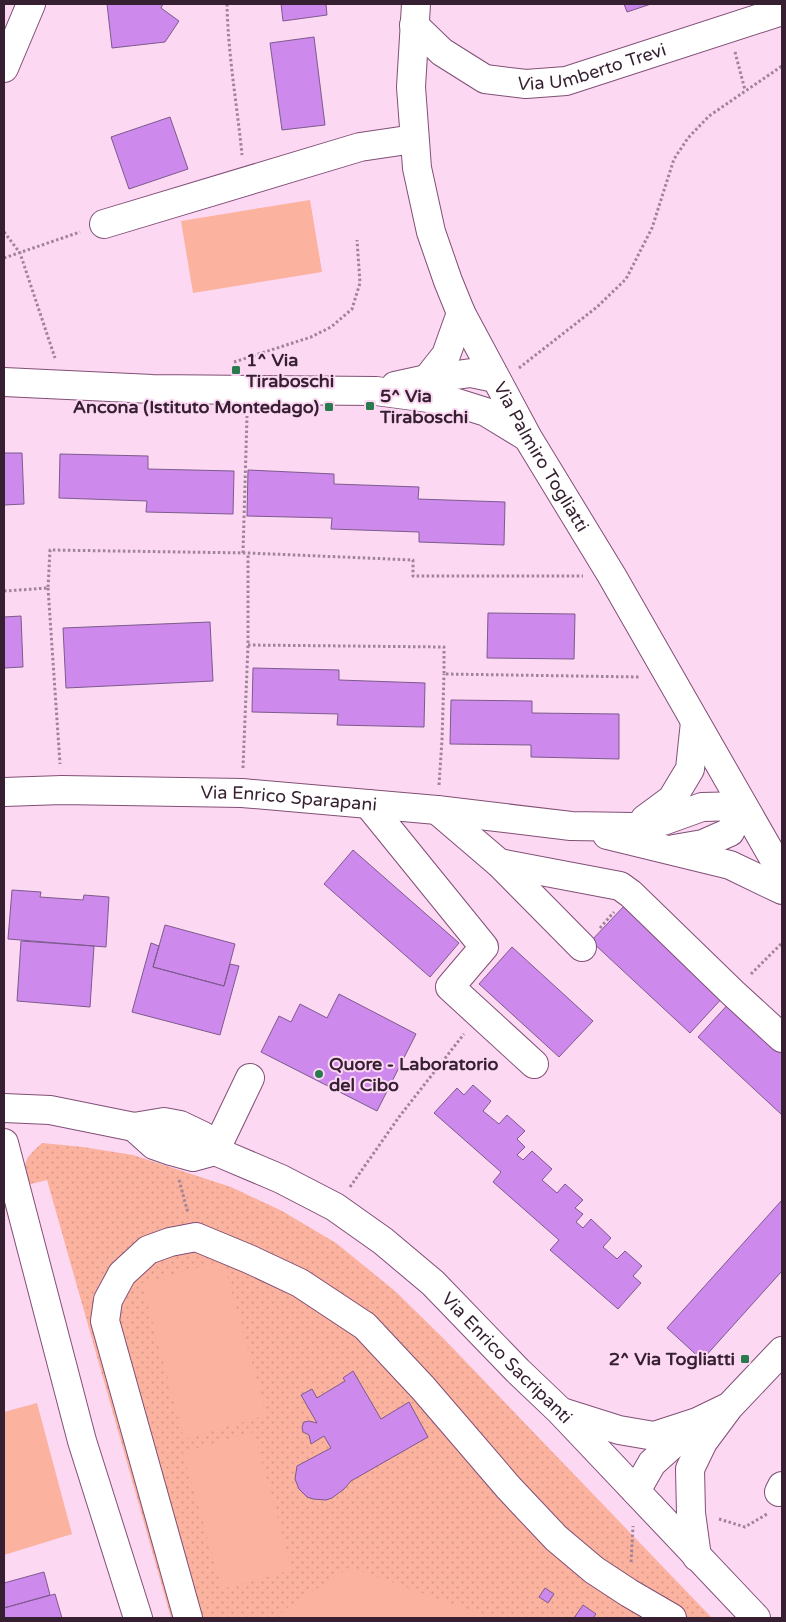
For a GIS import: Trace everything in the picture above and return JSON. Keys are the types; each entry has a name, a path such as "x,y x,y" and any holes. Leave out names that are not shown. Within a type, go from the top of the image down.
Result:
{"street":[{"path":"4,68 30,4"},
{"name":"Via Umberto Trevi","path":"415,15 442,52 485,80 526,84 566,81 782,11"},
{"name":"Via Palmiro Togliatti","path":"415,15 411,86 417,168 431,232 461,313 528,438 612,576 782,873"},
{"path":"104,224 245,180 360,147 414,139"},
{"path":"428,379 446,355 461,313"},
{"path":"376,390 428,379 470,373 496,378"},
{"path":"451,401 496,378"},
{"path":"4,382 152,389 376,390 451,401 486,412 528,438"},
{"path":"633,827 672,799 690,769 695,722"},
{"name":"Via Enrico Sparapani","path":"4,792 62,790 242,793 437,810 571,826 633,827 663,821 702,808 743,806 730,832 703,844 666,851"},
{"path":"368,804 484,948 450,987 534,1064"},
{"path":"437,810 499,863 582,947"},
{"name":"Via Enrico Sparapani","path":"571,826 666,851 730,865 782,890"},
{"path":"499,863 620,886 631,894 782,1038"},
{"path":"134,1127 154,1145 170,1151 193,1157 215,1152 250,1078"},
{"name":"Via Enrico Sacripanti","path":"4,1108 50,1110 134,1127 164,1122 180,1125 203,1136 215,1152 281,1179 335,1208 383,1241 433,1283 518,1371 560,1411 756,1618"},
{"path":"4,1143 82,1441 138,1618"},
{"path":"188,1618 105,1321 108,1300 122,1274 128,1268 148,1250 170,1242 196,1237 300,1283 365,1326 423,1388 508,1487 556,1538 594,1570 672,1618"},
{"path":"636,1491 729,1407 782,1351"},
{"path":"560,1411 619,1430 654,1436 700,1432"},
{"path":"697,1557 691,1513 690,1469 700,1432"}],"path":[{"path":"227,4 231,73 245,180"},
{"path":"723,31 735,52 744,90"},
{"path":"496,378 518,368 535,356 597,307 626,279 652,228 674,160 688,138 709,116 744,90 782,66"},
{"path":"4,258 104,224"},
{"path":"4,232 20,253 63,385"},
{"path":"227,364 311,337 331,327 352,309 360,283 357,240"},
{"path":"243,553 248,388"},
{"path":"62,790 48,588 50,550 248,553 413,560 413,576 612,576"},
{"path":"242,793 248,645 248,553"},
{"path":"4,590 48,588"},
{"path":"248,645 444,648 442,740 437,810"},
{"path":"444,674 669,677"},
{"path":"582,947 631,894"},
{"path":"733,993 782,943"},
{"path":"335,1208 399,1117 480,1014"},
{"path":"170,1151 196,1237"},
{"path":"716,1518 745,1527 769,1513 781,1489"},
{"path":"629,1593 636,1491"}],"shaded area":[{"path":"310,200 322,272 193,293 181,221"},
{"path":"42,1143 133,1155 231,1187 282,1211 336,1243 395,1291 444,1339 712,1618 171,1618 47,1180 27,1185 25,1177 26,1161"},
{"path":"223,1261 267,1415 184,1439 142,1283"},
{"path":"37,1403 72,1534 4,1555 4,1412"},
{"path":"254,1432 292,1570 222,1589 183,1452"},
{"path":"350,1567 491,1618 278,1618 284,1610"}],"building":[{"path":"107,4 163,4 161,8 179,21 165,42 112,48"},
{"path":"281,4 326,4 327,15 283,21"},
{"path":"624,4 651,4 627,12"},
{"path":"314,37 325,125 282,130 270,43"},
{"path":"170,117 188,169 129,189 111,137"},
{"path":"4,453 22,453 24,504 4,505"},
{"path":"60,454 148,456 148,469 234,471 233,514 146,512 147,501 59,498"},
{"path":"248,470 334,474 334,484 419,487 418,499 505,502 504,545 419,542 419,532 331,529 332,518 247,516"},
{"path":"488,613 575,614 574,659 487,658"},
{"path":"21,616 23,667 4,668 4,617"},
{"path":"210,622 213,681 66,688 63,628"},
{"path":"253,668 339,670 339,680 425,683 424,727 337,725 338,714 252,712"},
{"path":"451,700 532,701 532,713 619,714 619,759 531,757 531,745 450,744"},
{"path":"353,850 459,943 430,977 324,884"},
{"path":"12,890 41,892 40,897 83,900 84,895 109,897 106,947 8,939"},
{"path":"626,904 725,995 690,1033 591,941"},
{"path":"165,925 235,944 224,986 153,967"},
{"path":"21,941 94,946 90,1007 17,1001"},
{"path":"151,943 159,946 153,967 224,986 230,964 239,966 220,1035 132,1012"},
{"path":"512,947 593,1021 559,1057 479,984"},
{"path":"339,994 416,1034 377,1111 261,1052 279,1016 291,1022 300,1004 327,1018"},
{"path":"732,1000 782,1046 782,1115 698,1037"},
{"path":"473,1085 491,1101 483,1111 499,1124 507,1115 525,1131 517,1139 525,1147 517,1155 523,1160 532,1151 552,1169 542,1180 557,1193 565,1184 583,1200 575,1208 583,1214 576,1222 583,1228 591,1219 611,1238 603,1247 617,1259 625,1251 642,1266 633,1276 641,1283 618,1309 550,1250 559,1240 493,1182 501,1172 434,1113 457,1088 464,1095"},
{"path":"782,1200 782,1271 702,1360 667,1328"},
{"path":"353,1371 381,1419 409,1402 428,1437 351,1481 332,1498 326,1500 307,1497 299,1489 295,1479 297,1466 331,1448 324,1436 311,1444 309,1435 303,1432 304,1422 317,1423 301,1395 312,1389 317,1398 345,1381 343,1378"},
{"path":"44,1572 50,1595 4,1608 4,1583"},
{"path":"545,1588 554,1594 548,1603 539,1597"},
{"path":"55,1594 62,1618 4,1618 4,1608"},
{"path":"583,1605 596,1614 593,1618 574,1618"}],"place":[{"name":"1^ Via Tiraboschi","path":"236,370"},
{"name":"5^ Via Tiraboschi","path":"370,406"},
{"name":"Ancona (Istituto Montedago)","path":"329,407"},
{"name":"Quore - Laboratorio del Cibo","path":"319,1074"},
{"name":"2^ Via Togliatti","path":"745,1359"}]}
